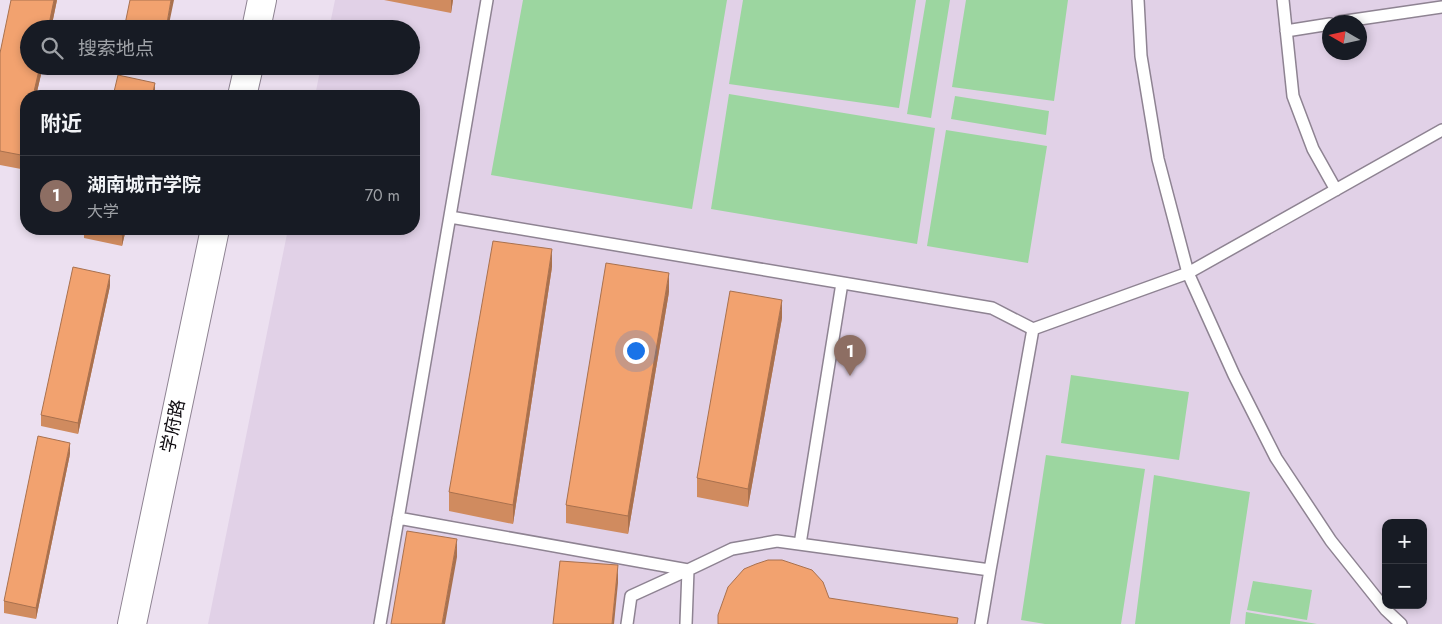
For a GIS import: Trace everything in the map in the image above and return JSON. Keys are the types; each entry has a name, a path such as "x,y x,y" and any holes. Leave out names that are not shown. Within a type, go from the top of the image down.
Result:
{"street":[{"path":"258,20 262,0"},
{"path":"243,90 247,75"},
{"name":"学府路","path":"132,624 214,235"}],"lane":[{"path":"380,624 488,0"},
{"path":"1138,0 1142,56 1158,159 1188,273 1234,375 1276,458 1331,541 1386,610 1400,624"},
{"path":"1283,0 1294,96 1314,149 1336,190"},
{"path":"1367,18 1442,7"},
{"path":"1286,31 1322,25"},
{"path":"450,217 992,308 1033,329 1188,273 1442,130"},
{"path":"800,544 842,283"},
{"path":"981,624 1033,329"},
{"path":"398,518 688,570"},
{"path":"627,624 631,596 732,549 777,541 990,570"},
{"path":"686,624 688,570"}],"shaded area":[{"path":"335,0 1442,0 1442,624 208,624 287,235 420,235 420,90 316,90 319,75 420,75 420,20 331,20"}],"green space":[{"path":"523,0 727,0 692,209 491,175"},
{"path":"743,0 916,0 899,108 729,84"},
{"path":"926,0 950,0 931,118 907,114"},
{"path":"966,0 1068,0 1054,101 952,87"},
{"path":"729,94 935,128 917,244 711,209"},
{"path":"955,96 1049,111 1046,135 951,119"},
{"path":"946,130 1047,146 1028,263 927,246"},
{"path":"1071,375 1189,392 1179,460 1061,443"},
{"path":"1046,455 1145,469 1121,624 1045,624 1021,620"},
{"path":"1154,475 1250,492 1230,624 1135,624"},
{"path":"1253,581 1312,590 1307,620 1247,610"},
{"path":"1246,612 1317,624 1245,624"}],"building":[{"path":"11,0 54,0 50,20 20,20 20,75 38,75 34,90 20,90 20,155 0,151 0,53"},
{"path":"130,0 171,0 168,20 126,20"},
{"path":"118,75 155,83 153,90 114,90"},
{"path":"493,241 552,249 513,505 449,492"},
{"path":"606,263 669,273 628,516 566,505"},
{"path":"73,267 110,275 78,423 41,415"},
{"path":"730,291 782,300 748,489 697,478"},
{"path":"38,436 70,443 36,608 4,601"},
{"path":"407,531 457,539 442,624 391,624"},
{"path":"768,560 782,560 812,570 823,582 829,598 958,618 957,624 718,624 718,615 728,587 744,569"},
{"path":"560,561 618,565 612,624 553,624"}],"place":[{"name":"湖南城市学院","path":"850,376"}]}
